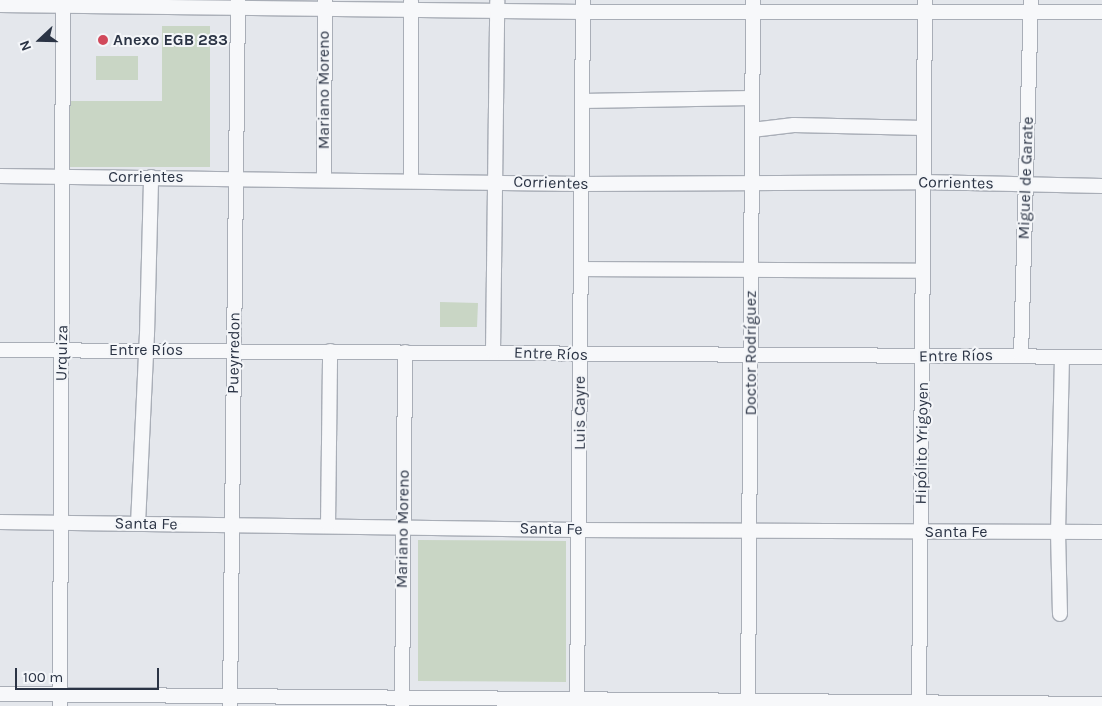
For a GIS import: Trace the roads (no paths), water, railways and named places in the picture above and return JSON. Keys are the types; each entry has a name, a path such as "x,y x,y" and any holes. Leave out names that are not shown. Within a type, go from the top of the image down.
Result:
{"street":[{"name":"Urquiza","path":"60,700 64,177 63,3"},
{"path":"0,5 238,3 583,6 1030,6 1102,12"},
{"name":"Pueyrredon","path":"230,701 233,350 238,178 238,3"},
{"name":"Mariano Moreno","path":"324,180 325,4"},
{"path":"411,180 412,4"},
{"path":"493,352 497,5"},
{"name":"Doctor Rodríguez","path":"748,704 753,5"},
{"name":"Luis Cayre","path":"577,703 583,6"},
{"name":"Hipólito Yrigoyen","path":"919,704 925,6"},
{"name":"Miguel de Garate","path":"1021,356 1030,6"},
{"path":"582,101 752,98"},
{"path":"752,130 794,125 924,128"},
{"name":"Corrientes","path":"0,176 495,181 582,184 923,182 1102,186"},
{"path":"138,524 146,350 150,177"},
{"path":"581,269 923,271"},
{"name":"Entre Ríos","path":"0,350 493,352 580,356 751,354 923,357 1102,357"},
{"path":"328,525 330,351"},
{"name":"Mariano Moreno","path":"402,701 405,352"},
{"path":"1060,614 1058,533 1062,357"},
{"name":"Santa Fe","path":"0,522 403,526 579,530 1102,532"},
{"path":"0,694 60,700 1102,704"}],"place":[{"name":"Anexo EGB 283","path":"103,40"}]}
